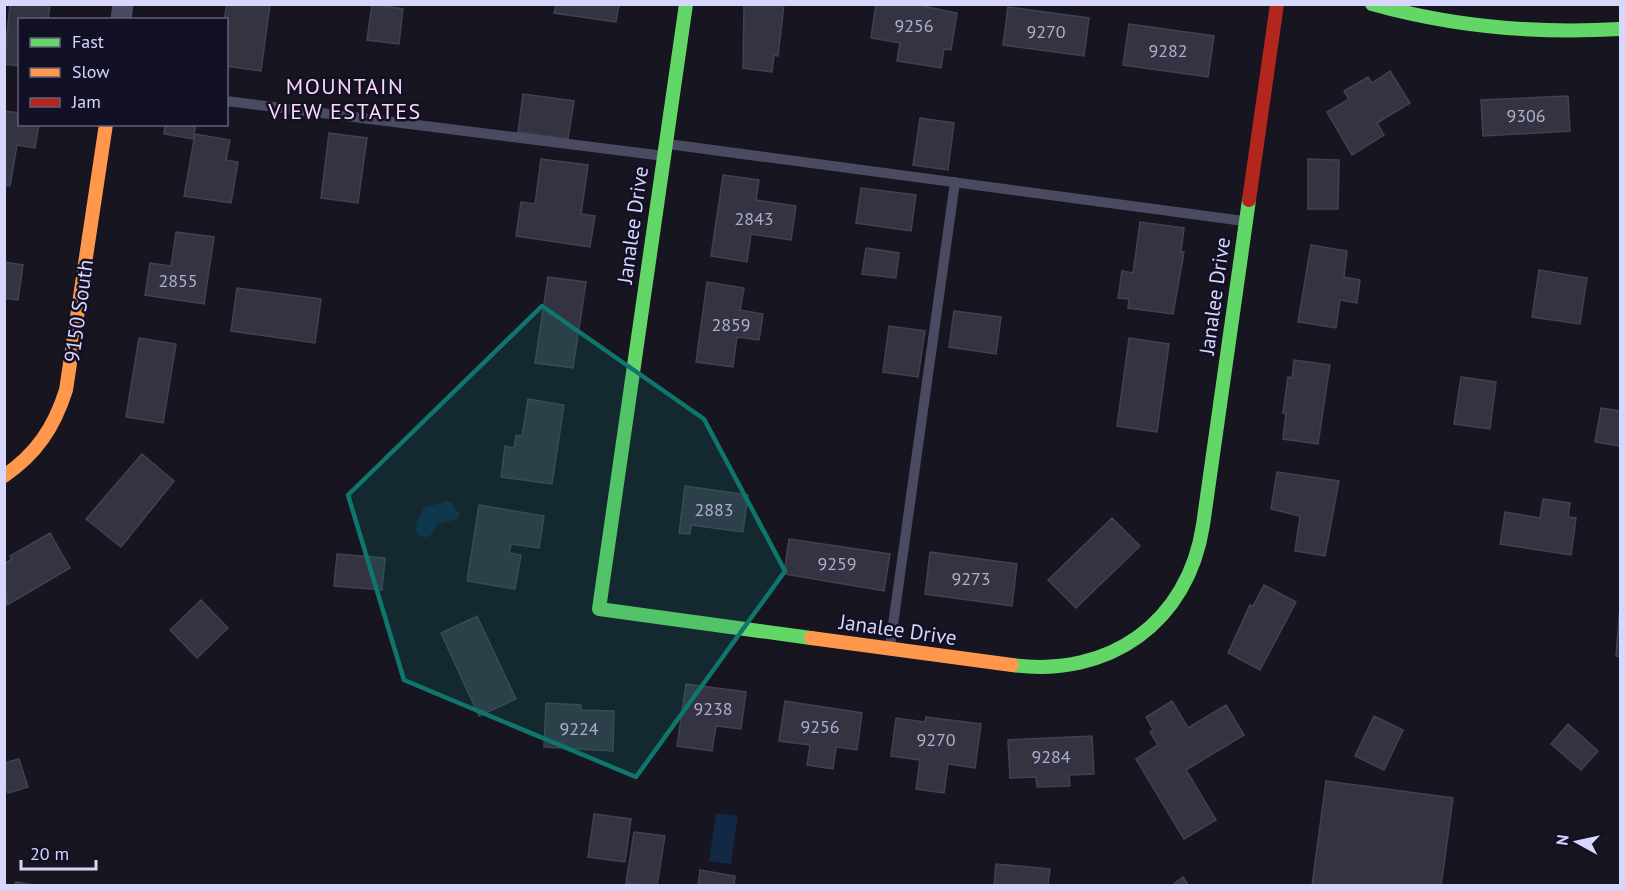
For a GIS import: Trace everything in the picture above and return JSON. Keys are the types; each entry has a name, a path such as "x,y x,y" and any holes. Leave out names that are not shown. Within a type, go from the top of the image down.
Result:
{"street":[{"name":"Janalee Drive","path":"686,4 599,609 1040,669 1075,665 1105,656 1136,640 1160,618 1181,591 1197,556 1206,515 1276,4"},
{"path":"1372,4 1410,17 1490,27 1551,30 1620,29"},
{"name":"9150 South","path":"4,476 22,465 43,442 61,411 70,374 106,126"}],"lane":[{"path":"228,101 955,182 1247,221"},
{"path":"889,650 955,182"}],"highlighted area":[{"path":"542,306 704,419 785,571 636,777 404,680 348,495"}],"water":[{"path":"447,501 453,503 456,512 460,512 458,519 438,524 428,537 417,534 416,524 424,508"},
{"path":"716,813 738,816 731,864 709,861"}],"building":[{"path":"10,4 50,4 48,18 18,18 18,66 4,64"},
{"path":"227,4 270,4 261,71 228,66 228,18 224,18"},
{"path":"372,4 403,9 399,44 367,40"},
{"path":"556,4 619,4 616,22 554,13"},
{"path":"744,4 784,4 778,56 774,55 772,72 743,68"},
{"path":"876,4 914,4 957,13 951,50 944,49 941,68 897,61 900,43 871,38"},
{"path":"1008,7 1089,18 1084,56 1003,45"},
{"path":"1129,24 1214,36 1208,77 1123,65"},
{"path":"1390,71 1410,103 1377,123 1384,135 1352,155 1327,112 1349,99 1344,91 1368,77 1372,83"},
{"path":"523,94 574,101 568,139 518,132"},
{"path":"1568,96 1570,131 1483,136 1481,100"},
{"path":"4,111 18,113 18,126 39,126 35,148 17,145 10,186 4,185"},
{"path":"920,118 954,123 948,170 913,165"},
{"path":"165,126 196,126 193,139 164,134"},
{"path":"329,133 367,138 358,203 321,198"},
{"path":"195,134 230,140 226,160 238,162 231,203 184,196"},
{"path":"541,159 588,165 581,214 595,216 590,247 516,236 521,202 535,204"},
{"path":"1308,159 1339,160 1338,209 1308,209"},
{"path":"723,175 759,180 756,200 796,206 791,240 751,234 747,262 711,256"},
{"path":"861,188 916,195 911,231 856,223"},
{"path":"1140,222 1184,228 1181,252 1184,252 1173,314 1128,308 1129,299 1118,298 1122,271 1133,273"},
{"path":"176,232 214,237 204,304 145,295 150,263 171,266"},
{"path":"1311,245 1347,251 1344,277 1360,280 1357,303 1340,300 1336,328 1298,322"},
{"path":"866,248 899,253 896,278 862,274"},
{"path":"4,262 23,265 18,300 4,298"},
{"path":"1539,270 1587,278 1580,324 1532,317"},
{"path":"548,277 586,282 573,368 535,363"},
{"path":"707,282 744,288 740,310 763,314 759,340 737,337 733,367 696,362"},
{"path":"237,288 321,299 315,343 231,331"},
{"path":"954,311 1001,317 996,354 949,347"},
{"path":"889,326 925,331 918,377 883,372"},
{"path":"139,338 176,344 163,423 126,417"},
{"path":"1129,338 1169,344 1157,432 1117,426"},
{"path":"1294,360 1330,365 1318,444 1283,439 1286,413 1283,413 1288,377 1292,378"},
{"path":"1461,377 1496,382 1490,429 1454,424"},
{"path":"528,399 564,405 552,484 501,477 505,446 514,448 516,435 522,436"},
{"path":"1601,408 1620,411 1620,446 1595,442"},
{"path":"142,454 174,481 121,547 86,519"},
{"path":"1277,472 1339,481 1325,556 1295,551 1300,516 1271,509"},
{"path":"685,486 748,495 743,532 691,525 690,534 679,533"},
{"path":"1543,499 1570,503 1568,517 1576,518 1571,555 1500,544 1505,512 1540,518"},
{"path":"479,505 544,516 539,548 511,544 509,553 521,555 515,589 467,581"},
{"path":"1112,518 1140,546 1076,608 1048,580"},
{"path":"50,533 70,568 7,605 4,564 12,559 10,556"},
{"path":"789,539 890,554 884,591 784,574"},
{"path":"930,552 1017,564 1012,606 925,594"},
{"path":"337,554 385,558 382,590 334,586"},
{"path":"1264,585 1296,602 1260,670 1228,653 1250,605 1253,606"},
{"path":"201,600 228,628 197,658 170,630"},
{"path":"1620,606 1620,657 1616,656"},
{"path":"477,616 516,699 479,716 441,633"},
{"path":"686,684 746,692 741,729 716,726 712,751 677,746"},
{"path":"785,701 862,713 857,750 836,747 833,769 807,765 810,745 779,741"},
{"path":"1172,701 1188,728 1226,705 1244,735 1186,770 1216,820 1184,839 1136,759 1158,745 1150,732 1153,730 1146,717"},
{"path":"546,703 581,705 581,710 614,711 613,751 544,747"},
{"path":"1374,716 1403,730 1384,770 1355,756"},
{"path":"926,717 981,724 975,768 948,764 944,793 916,789 920,760 891,756 896,718 925,722"},
{"path":"1568,724 1598,751 1581,770 1551,744"},
{"path":"1092,736 1094,774 1069,775 1070,786 1037,787 1036,777 1010,778 1008,740"},
{"path":"19,759 28,787 8,793 4,782 4,763"},
{"path":"1326,781 1453,798 1441,886 1312,886"},
{"path":"594,814 631,819 625,862 588,857"},
{"path":"634,832 665,836 657,886 626,883"},
{"path":"996,864 1050,869 1048,886 994,886"},
{"path":"700,870 735,876 734,886 698,886"},
{"path":"1183,877 1189,886 1171,886"},
{"path":"16,882 39,886 15,886"}],"traffic: fast":[{"path":"686,4 599,609 811,638"},
{"path":"1372,4 1433,18 1495,27 1557,30 1620,29"},
{"path":"1012,665 1047,667 1081,662 1111,652 1138,637 1162,616 1180,590 1194,560 1203,525 1249,200"}],"traffic: slow":[{"path":"4,476 35,449 50,428 66,390 106,126"},
{"path":"811,638 1012,665"}],"traffic: jam":[{"path":"1249,200 1277,4"}],"district":[{"name":"MOUNTAIN VIEW ESTATES","path":"345,98"}]}
